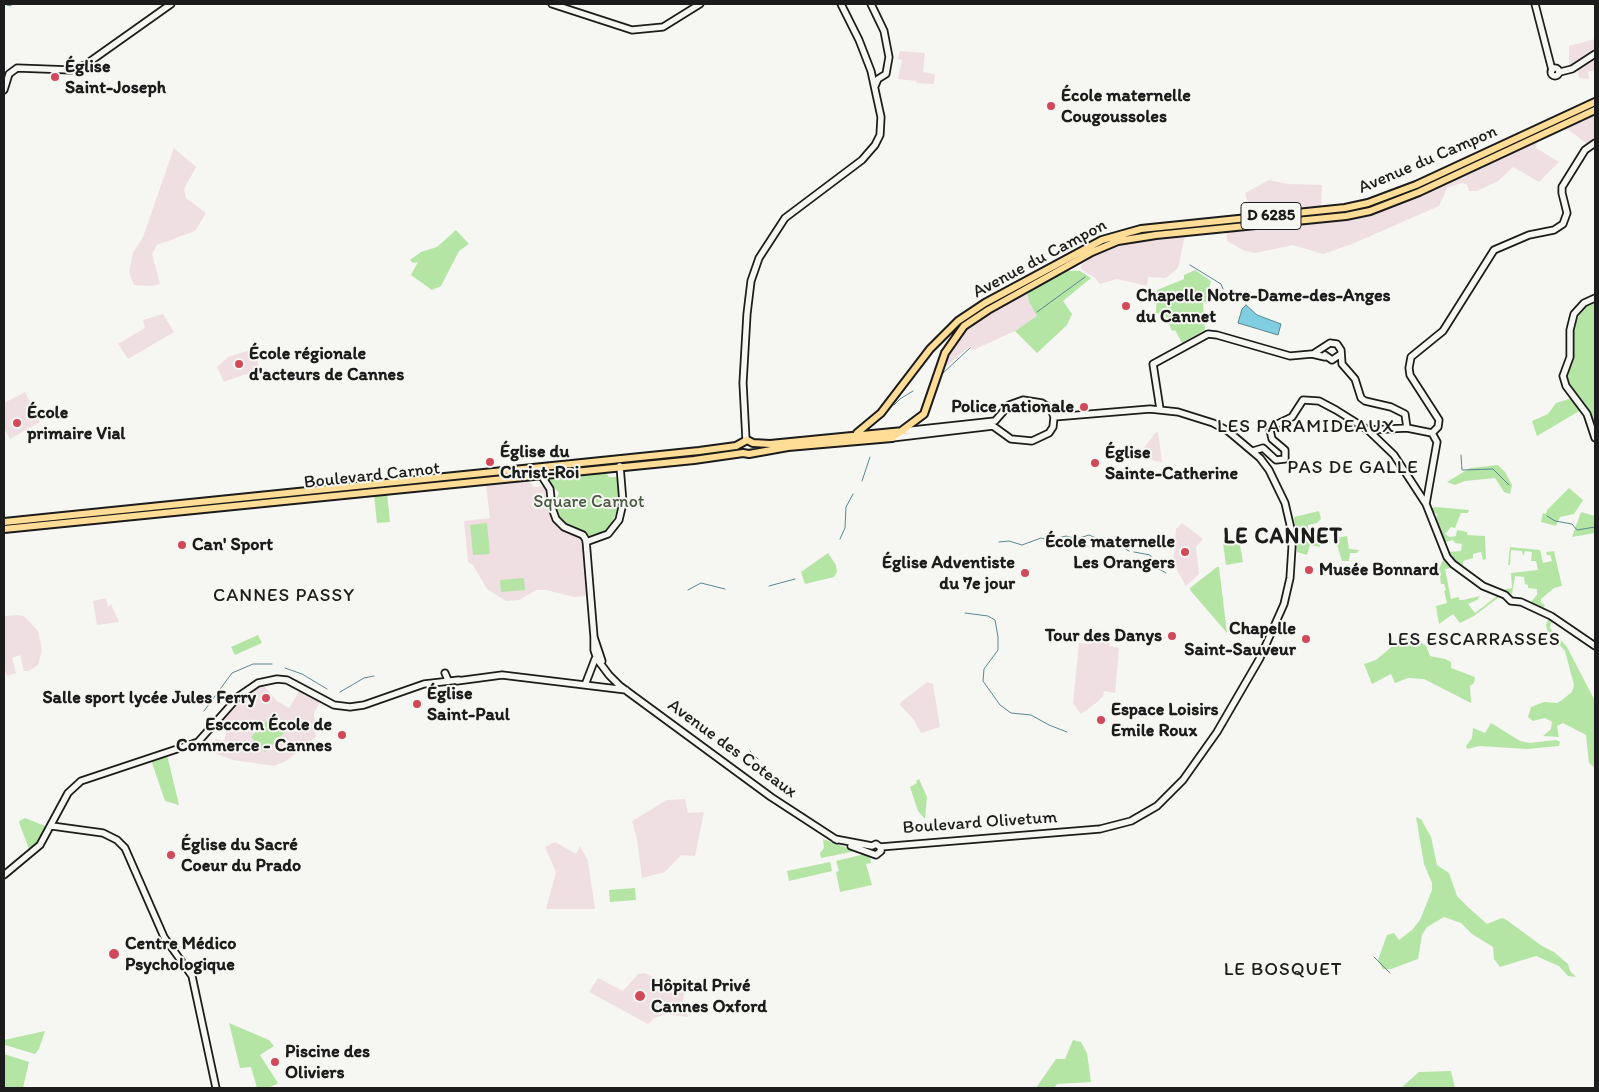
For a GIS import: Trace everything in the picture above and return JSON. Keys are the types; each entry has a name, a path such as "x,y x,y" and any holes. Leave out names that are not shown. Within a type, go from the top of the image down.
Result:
{"main road":[{"name":"Avenue du Campon","path":"877,436 877,421 881,413 930,349 954,324 995,297 1102,240 1141,229 1344,208 1381,199 1595,102"},
{"name":"Avenue du Campon","path":"903,431 922,417 926,411 945,353 964,326 988,310 1092,252 1118,242 1156,234 1346,216 1370,211 1419,192 1595,110"},
{"name":"Avenue du Campon","path":"856,434 881,413"},
{"name":"Boulevard Carnot","path":"4,522 656,456 746,442 770,444 856,434 892,438 903,431"},
{"name":"Boulevard Carnot","path":"4,529 743,453 749,454 752,452 903,431"},
{"path":"746,442 752,452"},
{"path":"743,453 746,442"}],"street":[{"path":"4,90 9,74 17,68 68,70 85,65 171,4"},
{"path":"552,4 625,28 647,30 671,23 700,4"},
{"path":"746,442 743,379 748,303 753,272 763,250 785,218 862,160 875,145 880,135 882,122 871,71 857,35 840,4"},
{"path":"871,4 884,30 889,48 887,71 879,78 875,86"},
{"path":"1535,4 1554,76 1577,66 1595,54"},
{"path":"871,71 879,78"},
{"path":"1432,433 1440,423 1410,375 1411,357 1443,331 1494,250 1529,235 1554,230 1563,224 1567,212 1562,187 1586,150 1595,143"},
{"path":"1595,298 1584,303 1574,314 1570,325 1570,357 1563,376 1564,382 1583,408 1595,438"},
{"path":"1160,409 1153,364 1212,334 1290,356 1312,354 1332,360 1341,354"},
{"path":"1312,354 1324,348 1327,344 1335,343 1340,347 1342,364 1355,379 1361,398 1365,401 1391,407 1405,414 1407,428"},
{"path":"1324,348 1325,357"},
{"path":"1027,399 1047,405 1054,417 1054,424 1049,432 1035,441 1016,441 1004,433 1000,415 1010,404 1027,399"},
{"path":"1054,417 1160,409 1192,415 1228,431 1254,451 1263,448 1278,460 1285,459 1286,450 1272,439 1270,430 1274,425 1292,417 1303,400 1310,399 1330,406 1368,430 1394,455 1426,504 1447,557 1458,569 1478,583 1505,596 1511,601 1525,604 1551,616 1595,646"},
{"name":"Boulevard Carnot","path":"903,431 995,421 1000,415"},
{"name":"Boulevard Carnot","path":"892,438 916,437 932,433 993,426 1004,433"},
{"path":"1368,430 1407,428 1432,433 1437,442 1426,504"},
{"name":"Boulevard Olivetum","path":"872,846 876,844 880,847 1107,828 1144,815 1163,801 1188,775 1242,691 1284,604 1292,547 1289,518 1283,498 1269,470 1254,451"},
{"path":"541,475 550,489 556,519 564,528 583,535 586,542 608,534 619,520 623,508 622,478 624,466"},
{"name":"Avenue des Coteaux","path":"586,542 597,659 610,674"},
{"name":"Avenue des Coteaux","path":"596,650 615,681 771,797 834,839 872,853"},
{"path":"585,685 595,660 597,659 604,664"},
{"path":"445,673 448,680"},
{"path":"4,875 34,852 52,826 68,793 81,781 198,742 239,696 258,683 277,679 287,680 334,705 350,707 364,705 420,687 502,675 626,690"},
{"path":"420,687 424,684 459,680"},
{"path":"611,689 616,686 615,681"},
{"path":"52,826 103,833 116,840 125,848 164,937 192,976 216,1088"},
{"name":"Avenue des Coteaux","path":"834,839 872,846"},
{"path":"872,846 872,853 879,854 880,847"}],"shaded area":[{"path":"1595,39 1595,70 1588,72 1589,79 1579,78 1578,70 1569,74 1569,46"},
{"path":"900,51 925,53 923,72 935,74 934,84 898,79 902,60 898,59"},
{"path":"1595,114 1595,142 1587,144 1565,127"},
{"path":"1537,141 1536,148 1559,162 1539,182 1513,167 1498,181 1477,191 1469,191 1467,184 1461,183 1447,188 1439,206 1352,244 1323,254 1293,245 1255,253 1243,250 1227,241 1226,231 1344,219"},
{"path":"174,148 196,167 184,189 186,198 206,213 195,231 157,245 152,254 160,284 152,286 134,285 129,272 133,253 143,237"},
{"path":"1269,180 1288,184 1322,185 1321,208 1251,214 1245,193"},
{"path":"1185,235 1178,268 1166,278 1148,277 1147,286 1117,279 1100,284 1095,278 1081,269 1081,265 1094,256 1132,241"},
{"path":"1027,292 1029,302 1037,316 1015,331 973,350 969,347 947,366 945,365 950,351 967,328 990,312"},
{"path":"163,314 174,332 128,359 118,344 145,328 143,320"},
{"name":"École régionale d'acteurs de Cannes","path":"253,349 257,352 259,373 243,375 224,382 217,367 228,357"},
{"path":"25,392 40,422 10,439 4,428 4,403"},
{"path":"1158,432 1162,462 1154,461 1141,452 1155,433"},
{"path":"529,481 534,487 545,486 552,518 559,527 568,533 581,537 587,596 574,597 546,590 536,590 519,600 506,601 487,589 473,565 468,562 464,521 490,518 486,485"},
{"name":"École maternelle Les Orangers","path":"1182,523 1203,539 1196,547 1199,574 1186,586 1177,570 1174,557 1176,529"},
{"path":"106,598 108,607 111,604 119,622 97,625 93,601"},
{"path":"4,616 24,616 38,631 42,650 38,665 29,671 24,671 20,655 12,658 16,673 7,676 4,667"},
{"path":"1094,630 1111,634 1109,646 1119,648 1115,693 1104,691 1103,696 1096,703 1081,714 1073,703 1079,643 1092,644"},
{"path":"927,682 933,684 940,727 921,733 914,720 900,705 901,702"},
{"path":"262,684 277,701 289,708 300,690 320,702 314,713 316,737 286,761 274,766 233,760 217,754 215,752 216,739 224,741 227,729 221,723 248,692"},
{"path":"685,799 688,813 704,812 695,856 681,855 665,872 642,878 637,839 632,821 667,800"},
{"path":"555,842 576,854 580,846 588,861 595,909 546,909 556,872 545,847"},
{"name":"Hôpital Privé Cannes Oxford","path":"645,973 663,983 671,980 686,986 683,999 688,1017 667,1014 654,1018 648,1024 589,992 598,978 623,991 638,974"}],"green space":[{"path":"456,230 469,244 459,251 441,286 432,290 411,275 418,262 413,263 410,260 421,252 437,247"},
{"path":"1195,270 1211,281 1206,302 1203,302 1205,330 1182,343 1175,330 1172,331 1165,314 1156,313 1157,290 1184,279 1184,275"},
{"path":"1065,271 1080,271 1091,278 1063,301 1072,314 1067,325 1037,353 1015,331 1037,316 1029,302 1027,292"},
{"path":"1595,303 1595,432 1587,409 1568,383 1567,374 1573,358 1573,333 1577,319 1584,308"},
{"path":"1572,398 1581,410 1537,436 1532,421 1548,414 1556,403"},
{"path":"1498,465 1505,472 1512,485 1510,494 1504,492 1495,478 1465,481 1455,485 1447,482 1470,468"},
{"name":"Square Carnot","path":"605,471 609,477 617,477 620,504 610,526 603,533 591,537 560,520 555,503 559,493 548,481 551,476"},
{"path":"1569,488 1583,500 1574,514 1560,517 1556,526 1541,522 1543,513 1546,514 1547,510"},
{"path":"387,493 390,522 377,523 374,495"},
{"path":"1432,508 1469,510 1468,513 1461,513 1455,528 1451,527 1445,534 1450,537 1456,536 1457,530 1467,532 1467,535 1485,536 1486,559 1483,560 1481,552 1473,554 1473,558 1463,561 1463,567 1458,566 1448,552 1461,551 1462,544 1455,543 1453,540 1445,542 1436,520 1437,514 1432,511"},
{"path":"1319,511 1321,519 1317,523 1308,525 1308,529 1311,529 1311,540 1319,540 1320,547 1310,545 1307,555 1297,552 1294,517"},
{"path":"1581,512 1595,516 1595,533 1572,537"},
{"path":"487,523 490,554 473,555 470,525"},
{"path":"1347,536 1349,549 1359,550 1357,553 1350,553 1349,561 1342,561 1335,538"},
{"path":"1239,540 1243,562 1226,565 1223,543"},
{"path":"1510,547 1540,550 1543,563 1552,561 1550,555 1547,555 1546,552 1554,551 1562,586 1554,588 1541,599 1541,603 1545,605 1543,609 1530,603 1537,595 1537,589 1528,588 1524,577 1515,576 1512,594 1502,590 1512,588 1511,573 1538,570 1536,561 1531,561 1532,552 1525,551 1523,556 1522,551 1511,550 1510,565 1508,565"},
{"path":"828,553 836,565 837,572 834,577 805,584 801,572"},
{"path":"1443,560 1452,568 1445,569 1451,599 1459,597 1459,600 1463,600 1480,596 1477,600 1468,604 1475,613 1497,596 1499,597 1474,616 1460,623 1453,614 1439,624 1436,606 1447,603 1444,591 1446,590 1444,584 1441,584 1439,569"},
{"path":"1219,567 1227,633 1190,590 1190,588"},
{"path":"524,578 525,590 501,592 500,580"},
{"path":"1549,617 1552,619 1550,628 1567,647 1595,701 1595,768 1589,763 1586,735 1563,723 1557,726 1559,737 1543,736 1551,729 1552,722 1545,718 1533,721 1528,717 1531,707 1544,702 1557,703 1572,692 1574,685 1565,651 1547,630 1546,625"},
{"path":"258,635 262,643 235,655 231,647"},
{"path":"1402,638 1411,638 1422,643 1426,646 1430,656 1445,659 1451,662 1451,668 1475,677 1474,683 1470,686 1471,703 1424,679 1408,678 1395,683 1391,674 1372,684 1364,664 1376,660"},
{"path":"273,715 287,730 265,752 251,737"},
{"path":"1491,723 1520,741 1530,743 1556,740 1560,742 1559,746 1527,749 1480,746 1467,749 1466,746 1472,738 1473,728 1485,733"},
{"path":"167,755 179,805 165,801 151,760"},
{"path":"919,779 927,797 925,819 918,811 910,787 917,783 916,781"},
{"path":"1416,817 1421,819 1431,837 1437,865 1449,873 1457,896 1469,908 1487,924 1502,918 1505,919 1542,946 1554,952 1568,964 1570,971 1576,977 1568,976 1559,966 1536,956 1500,967 1494,959 1493,947 1472,934 1461,923 1444,917 1427,927 1422,935 1418,959 1391,969 1383,969 1378,960 1387,935 1394,933 1399,940 1412,930 1420,920 1432,890 1432,883 1424,864"},
{"path":"25,818 47,828 32,849 29,849 19,821"},
{"path":"823,839 856,851 821,858 820,853 824,848"},
{"path":"865,854 870,855 871,863 866,864 872,885 840,892 836,872 839,871 836,861"},
{"path":"830,862 832,871 789,881 787,871"},
{"path":"635,888 636,900 610,902 609,890"},
{"path":"229,1023 269,1040 274,1046 260,1055 278,1083 269,1088 257,1088 251,1067 240,1068"},
{"path":"45,1031 39,1049 35,1054 5,1045 4,1047 4,1040"},
{"path":"1073,1040 1081,1042 1087,1053 1091,1082 1057,1084 1054,1088 1036,1088 1056,1059 1065,1059"},
{"path":"4,1054 29,1062 23,1088 4,1088"},
{"path":"1451,1071 1455,1088 1401,1088 1419,1072"}],"water":[{"path":"1246,305 1257,315 1281,324 1278,335 1238,323 1242,309"}],"waterway":[{"path":"4,4 10,6 13,4"},
{"path":"1190,265 1221,284 1223,289"},
{"path":"1037,312 1085,277"},
{"path":"942,374 970,348"},
{"path":"894,405 913,391"},
{"path":"1461,455 1462,470 1493,469 1509,485"},
{"path":"862,481 870,457"},
{"path":"840,539 845,528 846,507 853,494"},
{"path":"1547,516 1555,521 1572,524 1577,530 1595,527"},
{"path":"999,542 1009,541 1022,545 1041,538 1050,540 1066,536 1076,539 1089,535 1103,541 1114,542 1129,551"},
{"path":"1134,552 1150,555 1159,569 1166,573"},
{"path":"769,586 795,579"},
{"path":"688,590 701,583 725,589"},
{"path":"965,613 988,616 995,620 998,650 984,669 983,681 1000,705 1011,713 1031,715 1067,732"},
{"path":"204,711 232,673 253,664 272,664"},
{"path":"285,668 302,674 327,689"},
{"path":"340,692 364,678 374,676"},
{"path":"750,751 758,759"},
{"path":"1374,957 1390,973"}],"place":[{"name":"Église Saint-Joseph","path":"55,77"},
{"name":"École maternelle Cougoussoles","path":"1051,106"},
{"name":"Chapelle Notre-Dame-des-Anges du Cannet","path":"1126,306"},
{"name":"École régionale d'acteurs de Cannes","path":"239,364"},
{"name":"Police nationale","path":"1084,407"},
{"name":"École primaire Vial","path":"17,423"},
{"name":"Église du Christ-Roi","path":"490,462"},
{"name":"Église Sainte-Catherine","path":"1095,463"},
{"name":"Can' Sport","path":"182,545"},
{"name":"École maternelle Les Orangers","path":"1185,552"},
{"name":"Musée Bonnard","path":"1309,570"},
{"name":"Église Adventiste du 7e jour","path":"1025,573"},
{"name":"Tour des Danys","path":"1172,636"},
{"name":"Chapelle Saint-Sauveur","path":"1306,639"},
{"name":"Salle sport lycée Jules Ferry","path":"266,698"},
{"name":"Église Saint-Paul","path":"417,704"},
{"name":"Espace Loisirs Emile Roux","path":"1101,720"},
{"name":"Esccom École de Commerce - Cannes","path":"342,735"},
{"name":"Église du Sacré Coeur du Prado","path":"171,855"},
{"name":"Centre Médico Psychologique","path":"114,954"},
{"name":"Hôpital Privé Cannes Oxford","path":"640,996"},
{"name":"Piscine des Oliviers","path":"275,1062"}],"district":[{"name":"LES PARAMIDEAUX","path":"1306,427"},
{"name":"PAS DE GALLE","path":"1353,468"},
{"name":"LE CANNET","path":"1283,537"},
{"name":"CANNES PASSY","path":"284,596"},
{"name":"LES ESCARRASSES","path":"1474,640"},
{"name":"LE BOSQUET","path":"1283,970"}]}
